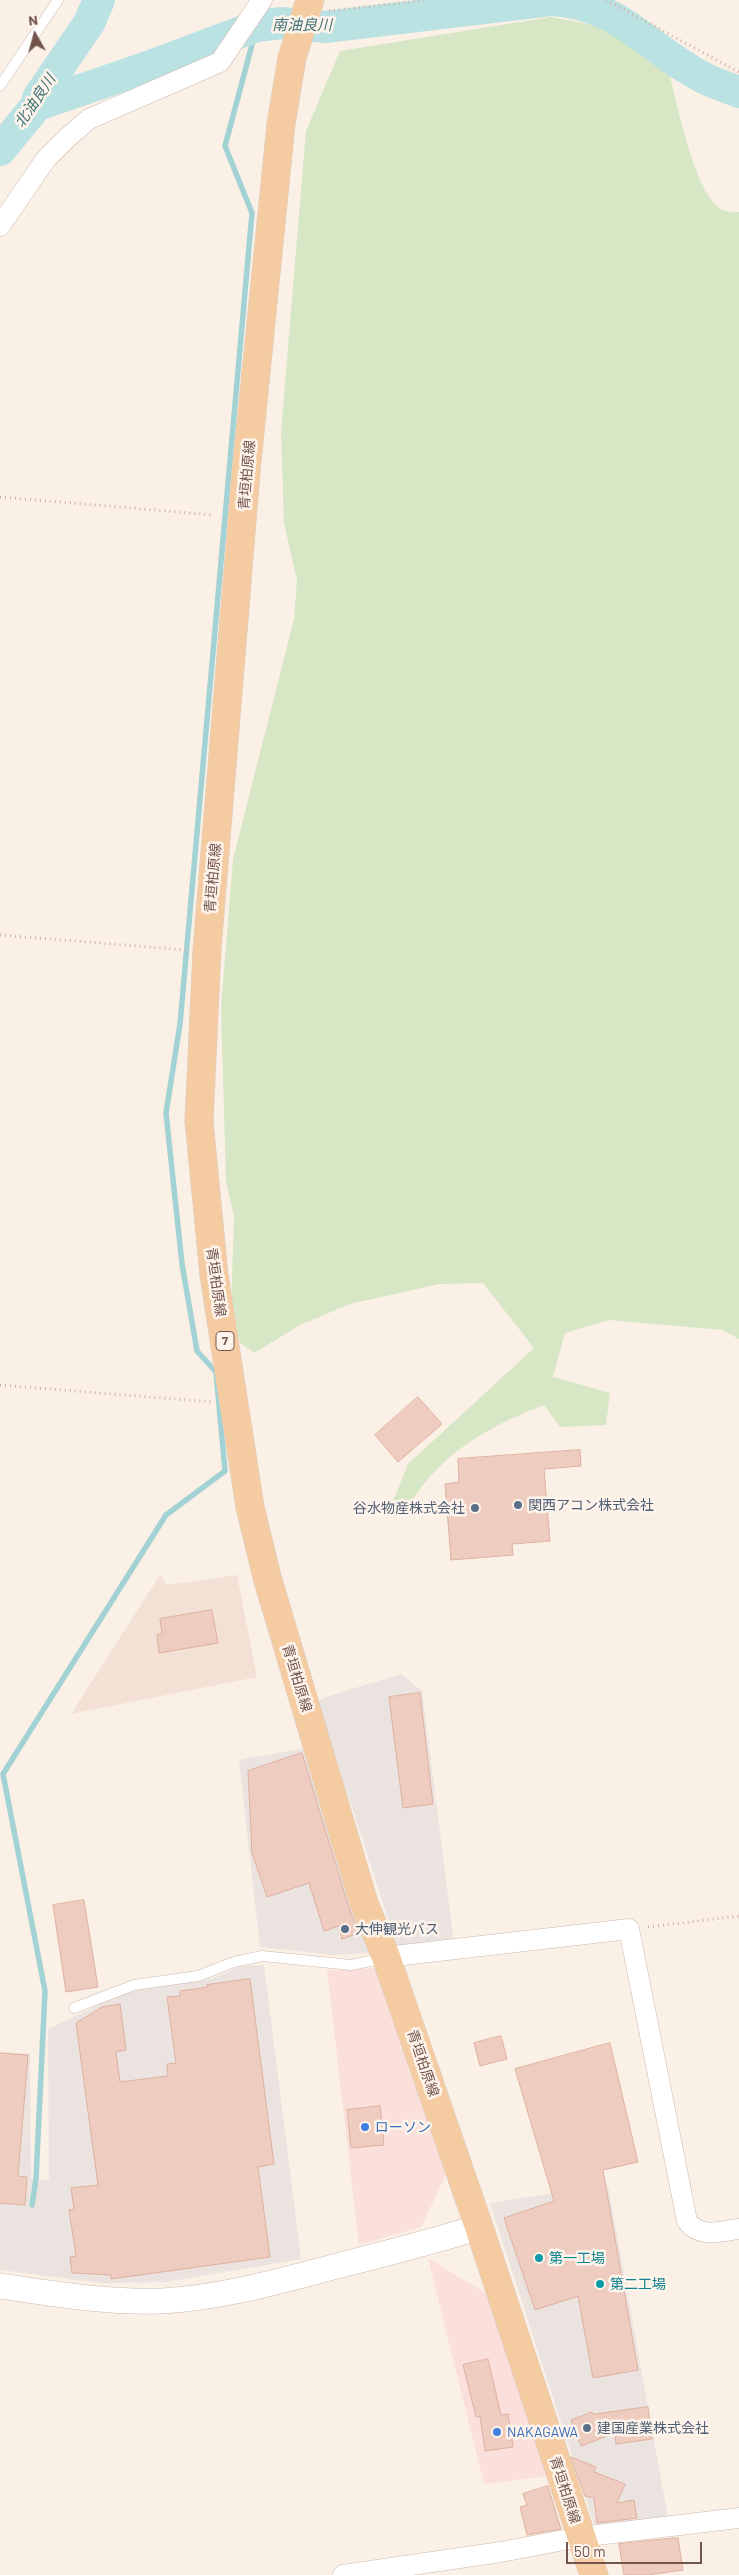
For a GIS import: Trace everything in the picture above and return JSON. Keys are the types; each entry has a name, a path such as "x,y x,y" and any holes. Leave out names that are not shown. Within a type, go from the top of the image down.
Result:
{"main road":[{"name":"青垣柏原線","path":"306,12 292,58 281,124 246,472 207,950 198,1121 214,1275 250,1507 267,1577 364,1903 386,1957 479,2226 594,2575"}],"street":[{"path":"0,226 46,159 89,119 220,62 262,0"},
{"path":"386,1957 629,1929 687,2222 693,2230 705,2234 739,2229"},
{"path":"0,2286 115,2300 162,2301 214,2295 286,2279 447,2238 479,2226"},
{"path":"343,2575 501,2552 580,2537 739,2518"}],"lane":[{"path":"0,86 58,0"},
{"path":"74,2008 134,1985 198,1976 234,1962 262,1956 351,1965 386,1957"}],"path":[{"path":"306,12 427,0"},
{"path":"606,0 739,72"},
{"path":"0,496 214,515"},
{"path":"0,936 207,950"},
{"path":"0,1385 235,1404"},
{"path":"629,1929 739,1916"}],"shaded area":[{"path":"160,1575 167,1585 237,1575 257,1677 71,1714"},
{"path":"401,1674 422,1691 454,1943 398,1950 355,1816 314,1705 326,1697"},
{"path":"306,1748 372,1953 333,1955 260,1947 239,1760"},
{"path":"264,1965 301,2259 166,2282 102,2283 0,2270 0,2052 30,2054 31,2178 49,2181 48,2029 134,1988 211,1979 242,1966"},
{"path":"377,1968 446,2175 421,2227 359,2245 327,1970"},
{"name":"建国産業株式会社","path":"608,2185 668,2518 595,2527 490,2203"},
{"path":"428,2258 487,2294 549,2476 484,2484"}],"green space":[{"path":"551,17 599,26 668,67 688,146 704,188 713,202 723,210 739,212 739,1339 722,1330 609,1320 565,1333 553,1377 610,1393 606,1425 560,1427 544,1405 502,1423 482,1434 446,1460 417,1494 405,1514 391,1506 408,1464 534,1348 483,1283 440,1284 350,1304 300,1325 254,1353 240,1343 231,1310 234,1216 226,1181 221,1008 233,859 294,619 297,580 284,523 281,432 306,131 340,51"}],"building":[{"path":"418,1397 442,1424 398,1462 375,1435"},
{"path":"580,1450 581,1466 544,1469 550,1541 512,1544 513,1555 451,1560 445,1484 459,1482 458,1459"},
{"path":"212,1610 218,1643 159,1653 157,1635 162,1634 160,1619"},
{"path":"420,1693 433,1804 403,1808 389,1697"},
{"path":"302,1753 349,1908 359,1933 342,1939 339,1926 324,1931 309,1883 267,1897 252,1853 248,1771"},
{"path":"84,1900 98,1987 66,1992 53,1905"},
{"path":"250,1979 274,2164 258,2167 270,2257 111,2279 111,2275 72,2273 70,2257 76,2256 69,2210 74,2209 71,2188 98,2185 76,2023 102,2007 120,2004 126,2050 116,2052 120,2082 168,2076 167,2064 176,2063 167,1997 180,1996 180,1991 208,1987 207,1985"},
{"path":"501,2036 507,2059 480,2066 474,2043"},
{"path":"610,2043 638,2162 603,2170 638,2370 593,2378 578,2296 535,2310 504,2218 554,2201 515,2069"},
{"path":"0,2053 28,2055 18,2176 27,2177 25,2205 0,2203"},
{"path":"380,2106 384,2145 351,2148 347,2110"},
{"path":"488,2359 501,2415 508,2414 513,2447 485,2451 480,2416 476,2417 463,2365"},
{"path":"648,2407 652,2439 616,2444 615,2433 581,2446 571,2420 592,2412 593,2414"},
{"path":"571,2457 596,2467 594,2472 625,2484 617,2503 634,2500 637,2518 597,2523 594,2498 585,2496"},
{"path":"548,2486 561,2529 527,2535 520,2507 527,2505 523,2494"},
{"path":"678,2538 683,2570 648,2575 624,2575 619,2544"}],"waterway":[{"name":"北油良川","path":"0,150 37,105 38,98 89,23 99,0"},
{"name":"南油良川","path":"37,105 145,68 257,26 282,23 325,27 551,0"},
{"name":"南油良川","path":"553,0 598,10 633,30 684,67 708,80 739,92"},
{"path":"32,2205 36,2179 45,1991 3,1774 166,1515 225,1471 216,1372 197,1351 182,1264 166,1113 180,1024 252,213 225,146 257,26"}],"place":[{"name":"関西アコン株式会社","path":"518,1505"},
{"name":"谷水物産株式会社","path":"475,1508"},
{"name":"大伸観光バス","path":"345,1929"},
{"name":"ローソン","path":"365,2127"},
{"name":"第一工場","path":"539,2258"},
{"name":"第二工場","path":"600,2284"},
{"name":"建国産業株式会社","path":"587,2428"},
{"name":"NAKAGAWA","path":"497,2432"}]}
